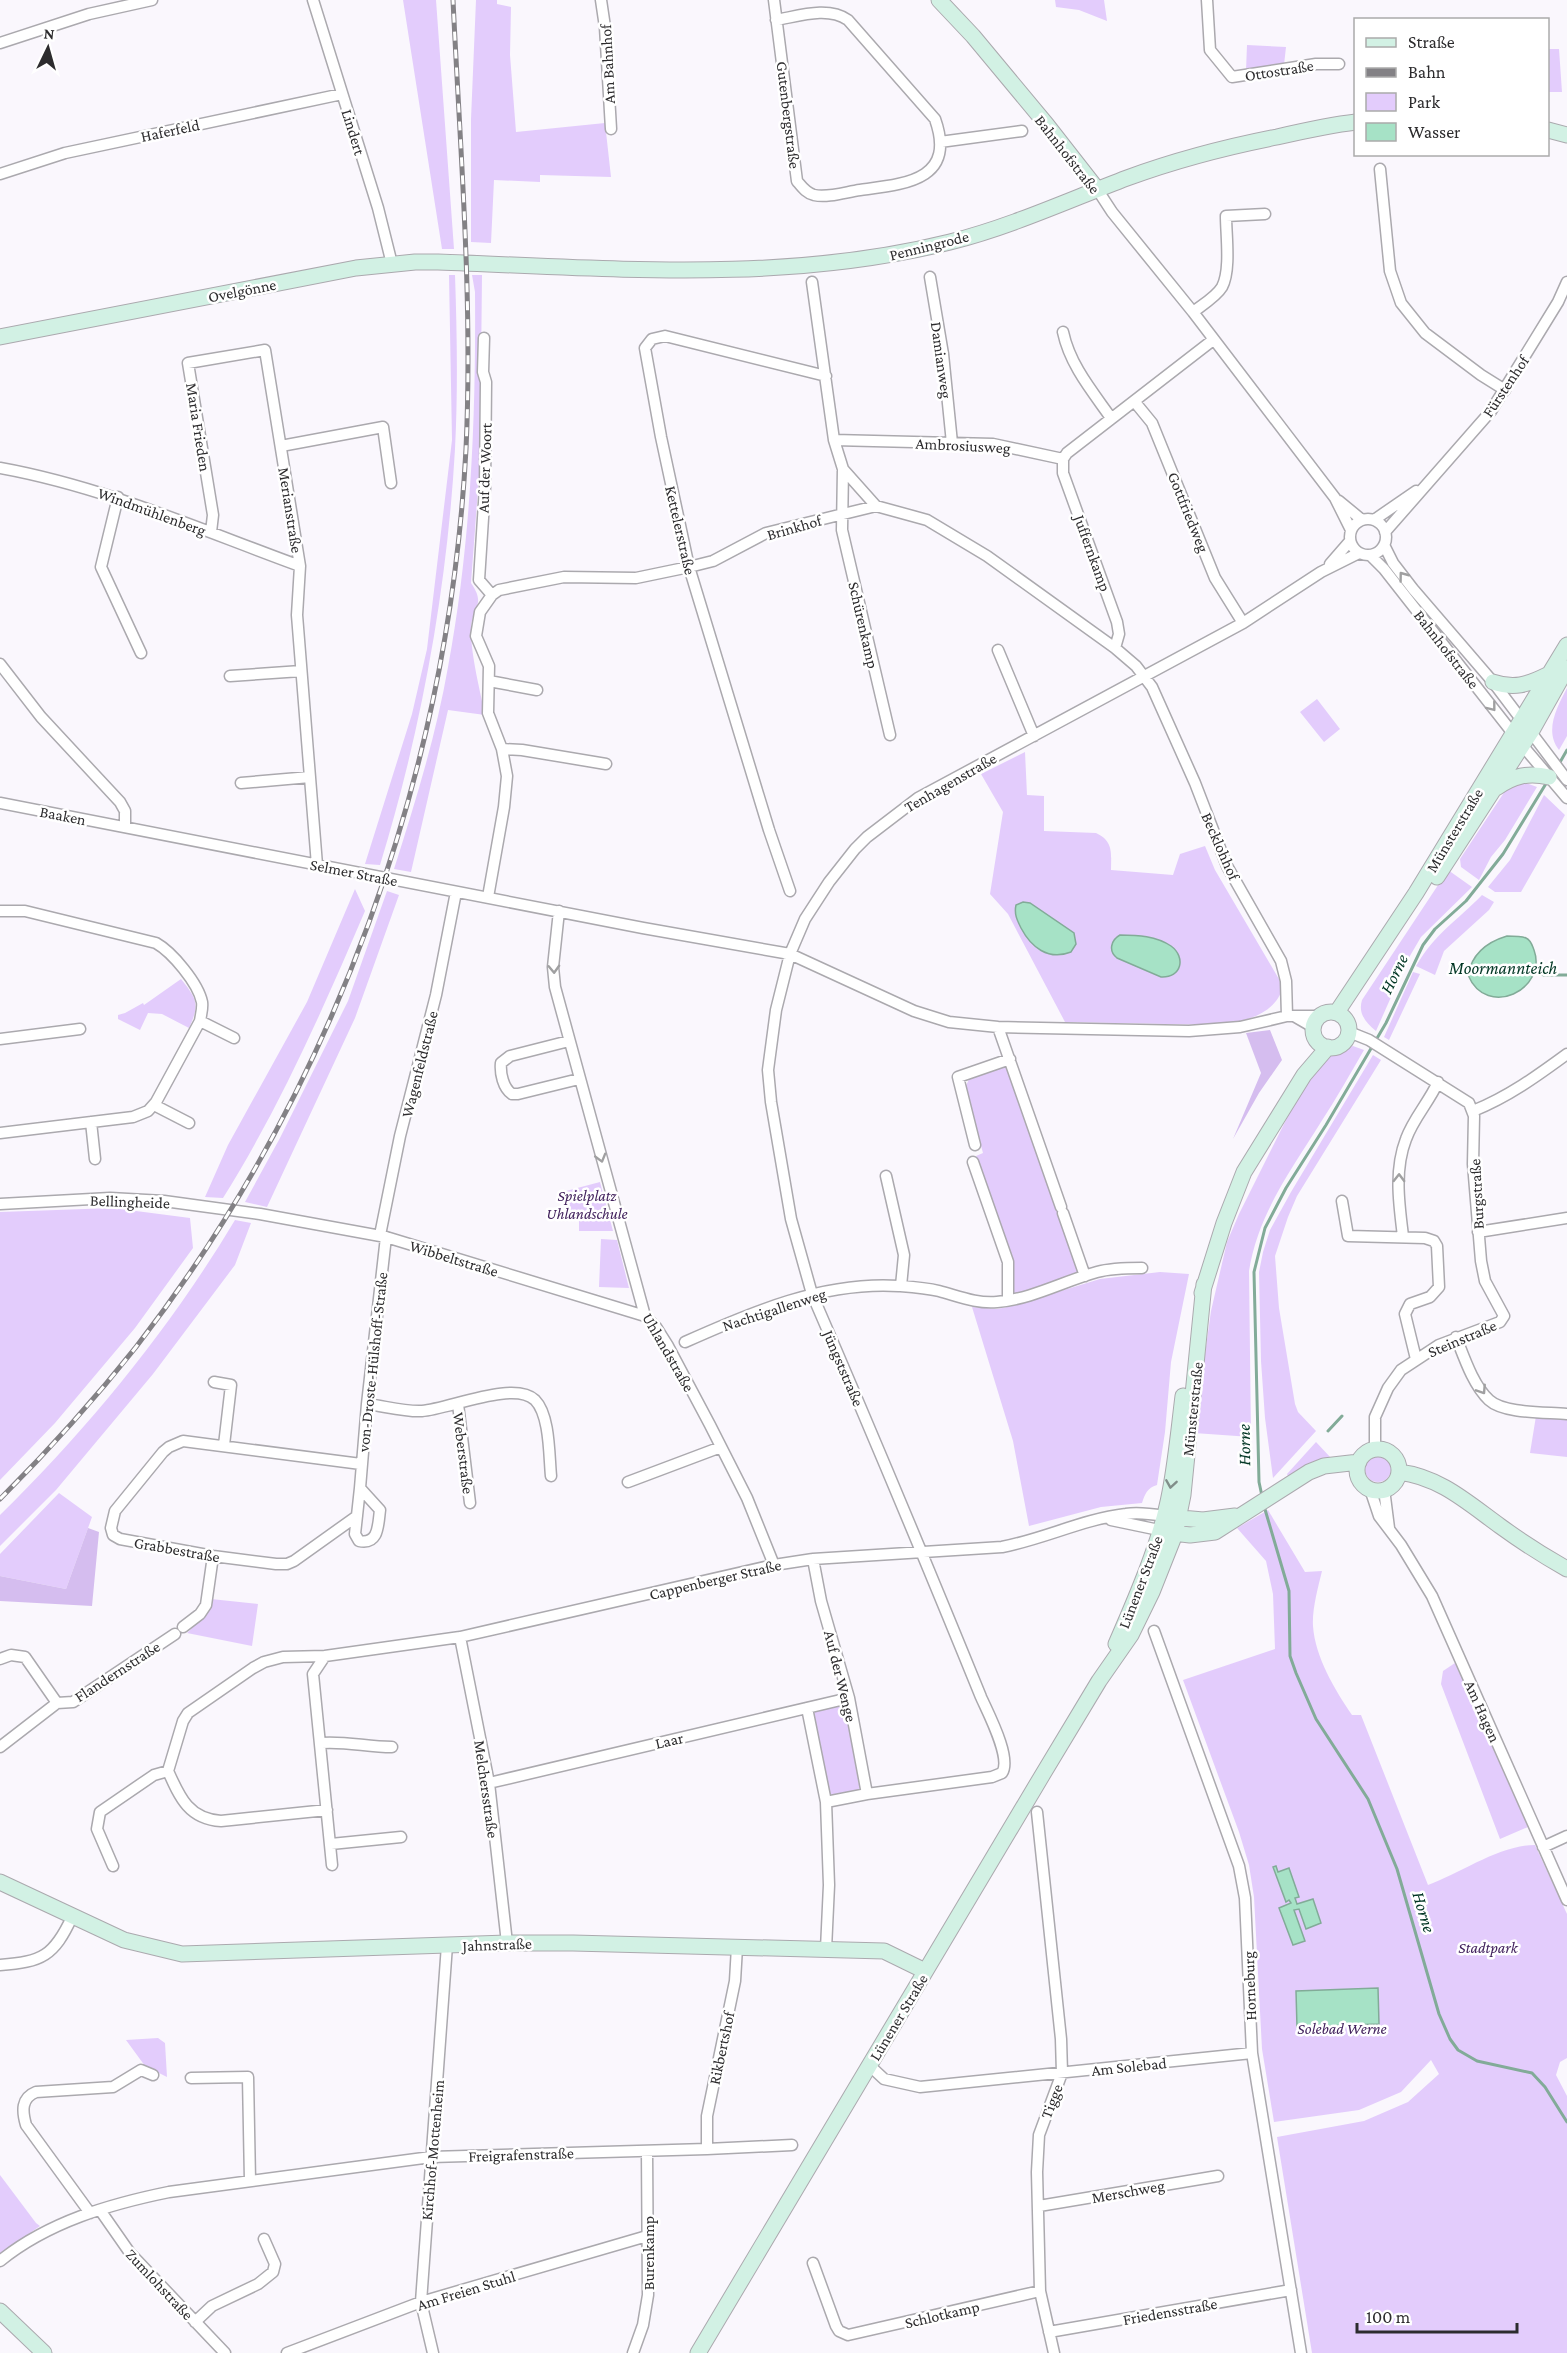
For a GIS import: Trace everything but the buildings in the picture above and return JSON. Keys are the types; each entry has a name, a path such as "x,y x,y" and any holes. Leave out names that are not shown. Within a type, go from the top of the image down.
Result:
{"main road":[{"name":"Bahnhofstraße","path":"939,0 973,36 1055,134 1097,189"},
{"name":"Penningrode","path":"486,264 739,270 810,267 900,254 953,242 1167,164 1238,145 1325,126 1354,122"},
{"path":"1549,130 1567,135"},
{"name":"Ovelgönne","path":"0,337 303,278 392,264 415,262 486,264"},
{"name":"Münsterstraße","path":"1344,1021 1492,791 1522,736 1521,718 1567,645"},
{"name":"Münsterstraße","path":"1167,1521 1194,1323 1224,1223 1244,1172 1304,1075 1319,1033 1341,1045 1344,1021 1416,893 1567,668"},
{"path":"1493,682 1519,687 1549,674"},
{"path":"1492,791 1512,778 1551,776"},
{"path":"1319,1033 1326,1012 1344,1021"},
{"path":"1375,1449 1393,1454 1399,1466 1394,1483 1377,1489 1359,1469 1363,1456 1375,1449"},
{"path":"1167,1521 1175,1534 1196,1535 1215,1532 1302,1478 1346,1474 1359,1469"},
{"path":"1399,1472 1428,1478 1449,1488 1525,1544 1567,1569"},
{"path":"1167,1521 1203,1520 1244,1512"},
{"name":"Lünener Straße","path":"1099,1681 1167,1521"},
{"name":"Lünener Straße","path":"698,2353 1099,1681 1131,1635 1152,1592 1175,1534"},
{"name":"Jahnstraße","path":"0,1882 135,1944 182,1954 507,1943 826,1949 884,1951 925,1971"},
{"path":"0,2311 35,2350"}],"street":[{"path":"0,43 89,14 153,0"},
{"name":"Lindert","path":"313,0 378,208 392,264"},
{"name":"Am Bahnhof","path":"601,0 605,27 611,129"},
{"name":"Gutenbergstraße","path":"774,0 797,181 805,190 820,196 916,180 924,176 934,165 940,150 940,142"},
{"name":"Ottostraße","path":"1207,0 1210,50 1232,77 1316,64 1339,64"},
{"path":"776,20 824,13 838,14 849,20 935,119 940,142 1022,131"},
{"name":"Haferfeld","path":"0,174 65,153 342,94"},
{"path":"1380,169 1390,271 1401,303 1425,333 1504,390"},
{"name":"Bahnhofstraße","path":"1097,189 1112,212 1335,498 1362,520"},
{"path":"1192,312 1217,293 1223,285 1227,258 1226,216 1265,214"},
{"name":"Damianweg","path":"930,277 943,354 952,443"},
{"path":"812,282 834,440 843,469 841,514"},
{"name":"Fürstenhof","path":"1385,532 1491,411 1562,304 1567,282"},
{"path":"1063,332 1066,348 1079,372 1111,418"},
{"name":"Kettelerstraße","path":"790,891 769,830 689,567 652,392 645,352 646,345 655,338 665,336 826,376"},
{"name":"Auf der Woort","path":"484,338 485,487 479,580 492,594"},
{"path":"1063,459 1067,453 1111,418 1213,340"},
{"name":"Merianstraße","path":"265,350 300,566 297,615 317,865"},
{"name":"Maria Frieden","path":"211,532 213,515 188,363 265,350"},
{"name":"Gottfriedweg","path":"1134,401 1152,423 1215,579 1243,623"},
{"path":"281,446 383,427 391,483"},
{"name":"Ambrosiusweg","path":"834,440 1002,445 1063,459"},
{"name":"Juffernkamp","path":"1063,459 1063,473 1117,622 1119,634 1115,648"},
{"name":"Windmühlenberg","path":"0,468 69,483 118,497 300,566"},
{"path":"843,469 876,506"},
{"name":"Fürstenhof","path":"1374,520 1431,480"},
{"path":"118,497 101,567 141,653"},
{"name":"Bahnhofstraße","path":"1335,498 1359,553"},
{"name":"Brinkhof","path":"492,594 511,586 564,577 636,578 689,567 713,561 766,533 876,506 910,514 944,529 1026,583 1115,648 1145,677"},
{"name":"Schürenkamp","path":"841,514 842,530 890,735"},
{"path":"1145,677 1243,623 1321,572 1359,553 1376,554 1384,545 1385,532 1374,520 1362,520 1321,572"},
{"name":"Bahnhofstraße","path":"1384,545 1393,563 1413,589 1521,718"},
{"name":"Bahnhofstraße","path":"1370,555 1522,736"},
{"path":"488,897 508,786 502,749 488,713 489,666 477,636 480,612 492,594"},
{"path":"998,650 1034,736"},
{"path":"0,664 41,717 120,802 125,811 125,827"},
{"path":"230,676 301,671"},
{"name":"Tenhagenstraße","path":"790,954 805,919 829,882 867,837 918,798 1145,677"},
{"name":"Becklohhof","path":"1145,677 1152,687 1195,783 1227,866 1281,961 1290,1016"},
{"path":"489,681 537,690"},
{"path":"1522,736 1548,757 1551,776"},
{"path":"1522,736 1567,798"},
{"path":"502,749 522,750 606,764"},
{"path":"241,783 310,777"},
{"name":"Baaken","path":"0,803 125,827"},
{"name":"Selmer Straße","path":"125,827 790,954"},
{"name":"Wagenfeldstraße","path":"383,1236 400,1136 436,995 456,892"},
{"path":"0,910 24,911 143,939 164,947 171,953 200,995 202,1007 200,1020 154,1105 141,1115 0,1132"},
{"name":"Uhlandstraße","path":"559,911 553,967 555,987 645,1316 656,1327 668,1346 721,1447 747,1498 774,1565"},
{"path":"790,954 914,1011 949,1022 998,1026 1201,1031 1240,1027 1290,1016 1319,1033"},
{"name":"Jüngststraße","path":"790,954 771,1043 768,1070 771,1102 791,1220 812,1294 921,1552 1006,1762 1002,1773 992,1777 867,1794"},
{"path":"200,1020 234,1038"},
{"path":"1344,1021 1369,1040 1463,1098 1473,1110 1504,1097 1567,1054"},
{"path":"998,1026 1085,1276"},
{"path":"0,1039 80,1029"},
{"path":"569,1041 510,1056 501,1063 500,1069 505,1086 512,1094 579,1079"},
{"path":"975,1145 958,1077 1010,1059"},
{"path":"1403,1236 1399,1198 1399,1164 1406,1138 1438,1082"},
{"path":"154,1105 189,1123"},
{"name":"Burgstraße","path":"1473,1110 1473,1164 1478,1232 1485,1281 1504,1318"},
{"path":"91,1122 95,1159"},
{"path":"973,1162 1008,1262 1008,1300"},
{"path":"886,1176 904,1255 901,1286"},
{"name":"Bellingheide","path":"0,1204 110,1198 164,1201 260,1214"},
{"path":"1342,1201 1348,1236 1403,1236 1430,1239 1437,1246 1439,1287 1430,1297 1410,1304 1405,1314 1416,1359"},
{"name":"Wibbeltstraße","path":"260,1214 383,1236 645,1316"},
{"path":"1478,1232 1567,1218"},
{"name":"von-Droste-Hülshoff-Straße","path":"360,1488 380,1510 377,1534 369,1542 358,1541 356,1538 357,1516 383,1236"},
{"name":"Nachtigallenweg","path":"685,1342 733,1321 812,1294 870,1286 901,1286 937,1291 979,1302 1008,1300 1098,1271 1142,1268"},
{"name":"Steinstraße","path":"1375,1449 1374,1425 1380,1402 1401,1370 1438,1345 1500,1322 1504,1318"},
{"path":"1456,1337 1480,1388 1489,1400 1515,1409 1567,1414"},
{"path":"214,1382 231,1385 224,1445"},
{"name":"Weberstraße","path":"367,1404 421,1411 494,1395 523,1394 535,1400 545,1419 551,1476"},
{"name":"Weberstraße","path":"458,1404 470,1503"},
{"name":"Grabbestraße","path":"357,1516 294,1561 276,1564 213,1556 120,1539 113,1535 111,1528 115,1511 157,1459 169,1447 183,1441 361,1464"},
{"path":"628,1482 721,1447"},
{"name":"Am Hagen","path":"1377,1489 1379,1516 1432,1596 1567,1900"},
{"name":"Cappenberger Straße","path":"168,1771 183,1721 188,1713 264,1662 283,1657 325,1656 460,1637 774,1565 813,1559 1002,1548 1030,1542 1089,1521 1126,1514 1167,1521"},
{"name":"Flandernstraße","path":"0,1747 57,1703 73,1702 200,1614 206,1605 213,1556"},
{"name":"Auf der Wenge","path":"813,1559 821,1601 849,1698 867,1794"},
{"name":"Horneburg","path":"1154,1631 1239,1866 1245,1898 1252,2053 1301,2353"},
{"name":"Melchersstraße","path":"460,1637 489,1783 507,1943"},
{"path":"0,1659 12,1655 25,1657 57,1703"},
{"path":"325,1656 313,1674 332,1865"},
{"name":"Laar","path":"489,1783 849,1698"},
{"path":"807,1708 825,1802 829,1885 826,1949"},
{"path":"321,1743 341,1741 373,1747 392,1747"},
{"path":"113,1866 96,1829 100,1812 154,1775 168,1771 180,1799 198,1815 209,1821 231,1821 327,1810"},
{"path":"825,1802 867,1794"},
{"name":"Tigge","path":"1037,1812 1060,2028 1062,2073 1039,2135 1037,2172 1040,2291 1054,2353"},
{"path":"1543,1846 1567,1836"},
{"path":"331,1844 401,1837"},
{"path":"0,1965 31,1962 43,1958 61,1939 72,1917"},
{"name":"Kirchhof-Mottenheim","path":"433,2353 421,2302 447,1945"},
{"name":"Rikbertshof","path":"707,2149 707,2116 731,2002 737,1947"},
{"name":"Am Solebad","path":"869,2066 884,2079 920,2087 1252,2053"},
{"path":"95,2212 26,2125 23,2112 25,2102 29,2095 36,2092 113,2087 141,2070 153,2075"},
{"path":"191,2078 248,2077 250,2181"},
{"name":"Freigrafenstraße","path":"0,2261 37,2235 129,2200 170,2192 432,2157 792,2145"},
{"name":"Burenkamp","path":"633,2353 647,2310 647,2151"},
{"name":"Merschweg","path":"1039,2206 1218,2176"},
{"name":"Zumlohstraße","path":"95,2212 130,2253 225,2353"},
{"name":"Am Freien Stuhl","path":"287,2353 421,2302 647,2236"},
{"path":"195,2322 212,2306 258,2284 273,2272 274,2264 264,2239"},
{"name":"Schlotkamp","path":"813,2263 836,2326 843,2334 866,2332 1040,2291"},
{"name":"Friedensstraße","path":"1049,2332 1292,2290"}],"green space":[{"path":"403,0 436,0 454,249 442,249"},
{"path":"476,0 497,0 497,4 511,7 510,55 516,132 605,123 611,177 540,175 540,182 494,180 491,243 471,242 471,119"},
{"path":"1055,0 1104,0 1107,21 1079,10 1056,7"},
{"path":"1247,45 1286,47 1284,65 1246,71"},
{"path":"1549,49 1559,49 1562,92 1549,92"},
{"path":"449,275 455,275 456,427 446,555 439,607 420,712 395,814 380,865 365,864 412,714 427,649 452,440"},
{"path":"472,275 482,275 480,462 471,583 476,591 478,602 472,623 471,640 485,715 448,710 411,872 394,869 424,769 443,693 456,620 467,527 474,386 475,292"},
{"path":"1567,688 1567,736 1559,750 1552,727 1556,711"},
{"path":"1317,699 1340,729 1324,742 1300,712"},
{"path":"1025,752 1027,795 1044,796 1044,831 1096,833 1102,836 1109,844 1111,870 1173,875 1180,854 1205,846 1215,870 1283,986 1274,1004 1249,1019 1219,1025 1065,1022 1008,914 990,894 1003,812 981,774"},
{"path":"1523,782 1537,787 1505,840 1491,857 1479,880 1461,867 1460,859 1507,788"},
{"path":"1544,795 1565,815 1521,892 1495,892 1488,887 1510,860"},
{"path":"1448,870 1472,887 1421,937 1407,961 1376,1031 1363,1017 1362,1000"},
{"path":"355,889 365,911 300,1057 244,1164 223,1198 205,1197 228,1145 307,1002"},
{"path":"387,891 399,895 355,1018 267,1207 245,1202 280,1138 348,1001"},
{"path":"1482,895 1494,902 1489,910 1444,951 1435,975 1416,966 1439,935"},
{"path":"1413,972 1420,974 1389,1040 1384,1037"},
{"path":"181,979 191,992 196,1007 189,1028 162,1014 148,1013 140,1030 118,1019 118,1015 143,1003 144,1005"},
{"path":"1353,1046 1364,1050 1277,1193 1253,1250 1249,1271 1251,1437 1194,1433 1211,1311 1227,1242 1291,1110 1321,1061 1330,1054"},
{"path":"1373,1055 1381,1060 1297,1196 1275,1256 1279,1308 1295,1404 1298,1412 1316,1431 1273,1478 1265,1418 1261,1361 1259,1272 1263,1252 1270,1230 1291,1192"},
{"path":"1010,1059 1085,1276 1068,1278 1012,1295 1011,1262 976,1156 983,1153 965,1088 970,1077"},
{"name":"Spielplatz Uhlandschule","path":"600,1182 613,1231 579,1231 579,1218 571,1216 566,1191"},
{"path":"113,1208 190,1218 193,1248 135,1328 55,1423 0,1480 0,1212"},
{"path":"235,1220 251,1223 235,1265 153,1374 56,1490 0,1546 0,1515 97,1412 127,1375 184,1299"},
{"path":"601,1239 617,1240 629,1288 599,1287"},
{"path":"1160,1272 1189,1274 1171,1362 1165,1432 1157,1485 1147,1492 1142,1503 1101,1507 1029,1526 1013,1441 972,1307 997,1309 1100,1279"},
{"path":"1536,1416 1567,1418 1567,1457 1530,1453"},
{"path":"1316,1442 1331,1458 1307,1465 1288,1476 1287,1474"},
{"path":"1378,1456 1387,1460 1391,1469 1387,1478 1378,1482 1369,1478 1365,1469 1369,1460"},
{"path":"59,1493 92,1517 66,1589 0,1576 0,1554"},
{"path":"1268,1510 1305,1572 1322,1571 1313,1626 1322,1661 1352,1715 1361,1715 1428,1885 1494,1854 1522,1846 1535,1845 1567,1914 1567,2058 1560,2062 1556,2075 1567,2096 1567,2353 1312,2353 1277,2137 1364,2121 1408,2102 1439,2074 1431,2060 1401,2092 1359,2110 1274,2122 1262,2049 1254,1897 1249,1865 1183,1680 1275,1649 1273,1594 1266,1561 1237,1528"},
{"path":"211,1599 258,1604 252,1646 187,1633 202,1618"},
{"path":"1455,1663 1528,1827 1500,1839 1441,1684 1443,1671"},
{"path":"845,1705 860,1790 830,1795 812,1712"},
{"path":"158,2038 165,2043 167,2077 145,2066 126,2040"},
{"path":"0,2175 40,2226 0,2254"}],"shaded area":[{"path":"1270,1030 1282,1060 1259,1093 1233,1139 1261,1073 1246,1033"},
{"path":"88,1528 99,1532 92,1606 0,1601 0,1576 66,1589"}],"water":[{"path":"1023,902 1030,903 1074,933 1076,944 1071,952 1055,955 1041,950 1030,941 1017,920 1016,905"},
{"path":"1120,935 1153,938 1171,946 1179,956 1180,966 1174,974 1161,977 1117,958 1112,952 1112,946 1114,940"},
{"name":"Moormannteich","path":"1507,936 1524,937 1530,941 1536,964 1532,977 1524,987 1513,994 1501,997 1488,996 1477,988 1468,975 1470,967 1473,960 1487,945"},
{"path":"1276,1866 1278,1872 1289,1868 1299,1897 1295,1898 1297,1904 1313,1899 1321,1923 1306,1929 1299,1909 1294,1910 1305,1941 1293,1945 1279,1908 1291,1903 1289,1900 1286,1902 1273,1867"},
{"path":"1378,1988 1379,2024 1297,2027 1296,1991"}],"waterway":[{"name":"Horne","path":"1559,764 1567,750"},
{"name":"Horne","path":"1262,1496 1259,1482 1254,1272 1265,1228 1286,1188 1386,1023 1423,945 1435,929 1466,901 1503,854 1547,782"},
{"path":"1533,971 1544,975 1567,975"},
{"path":"1328,1431 1342,1416"},
{"name":"Horne","path":"1264,1506 1289,1591 1290,1656 1316,1719 1368,1799 1397,1869 1439,2014 1450,2039 1458,2050 1477,2061 1532,2073 1545,2087 1567,2122"}],"railway":[{"path":"0,1499 70,1425 136,1347 206,1248 269,1144 323,1035 369,923 406,807 435,689 455,570 466,449 467,280 453,0"}],"park label":[{"name":"Stadtpark","path":"1488,1947"},
{"name":"Solebad Werne","path":"1342,2028"}]}
